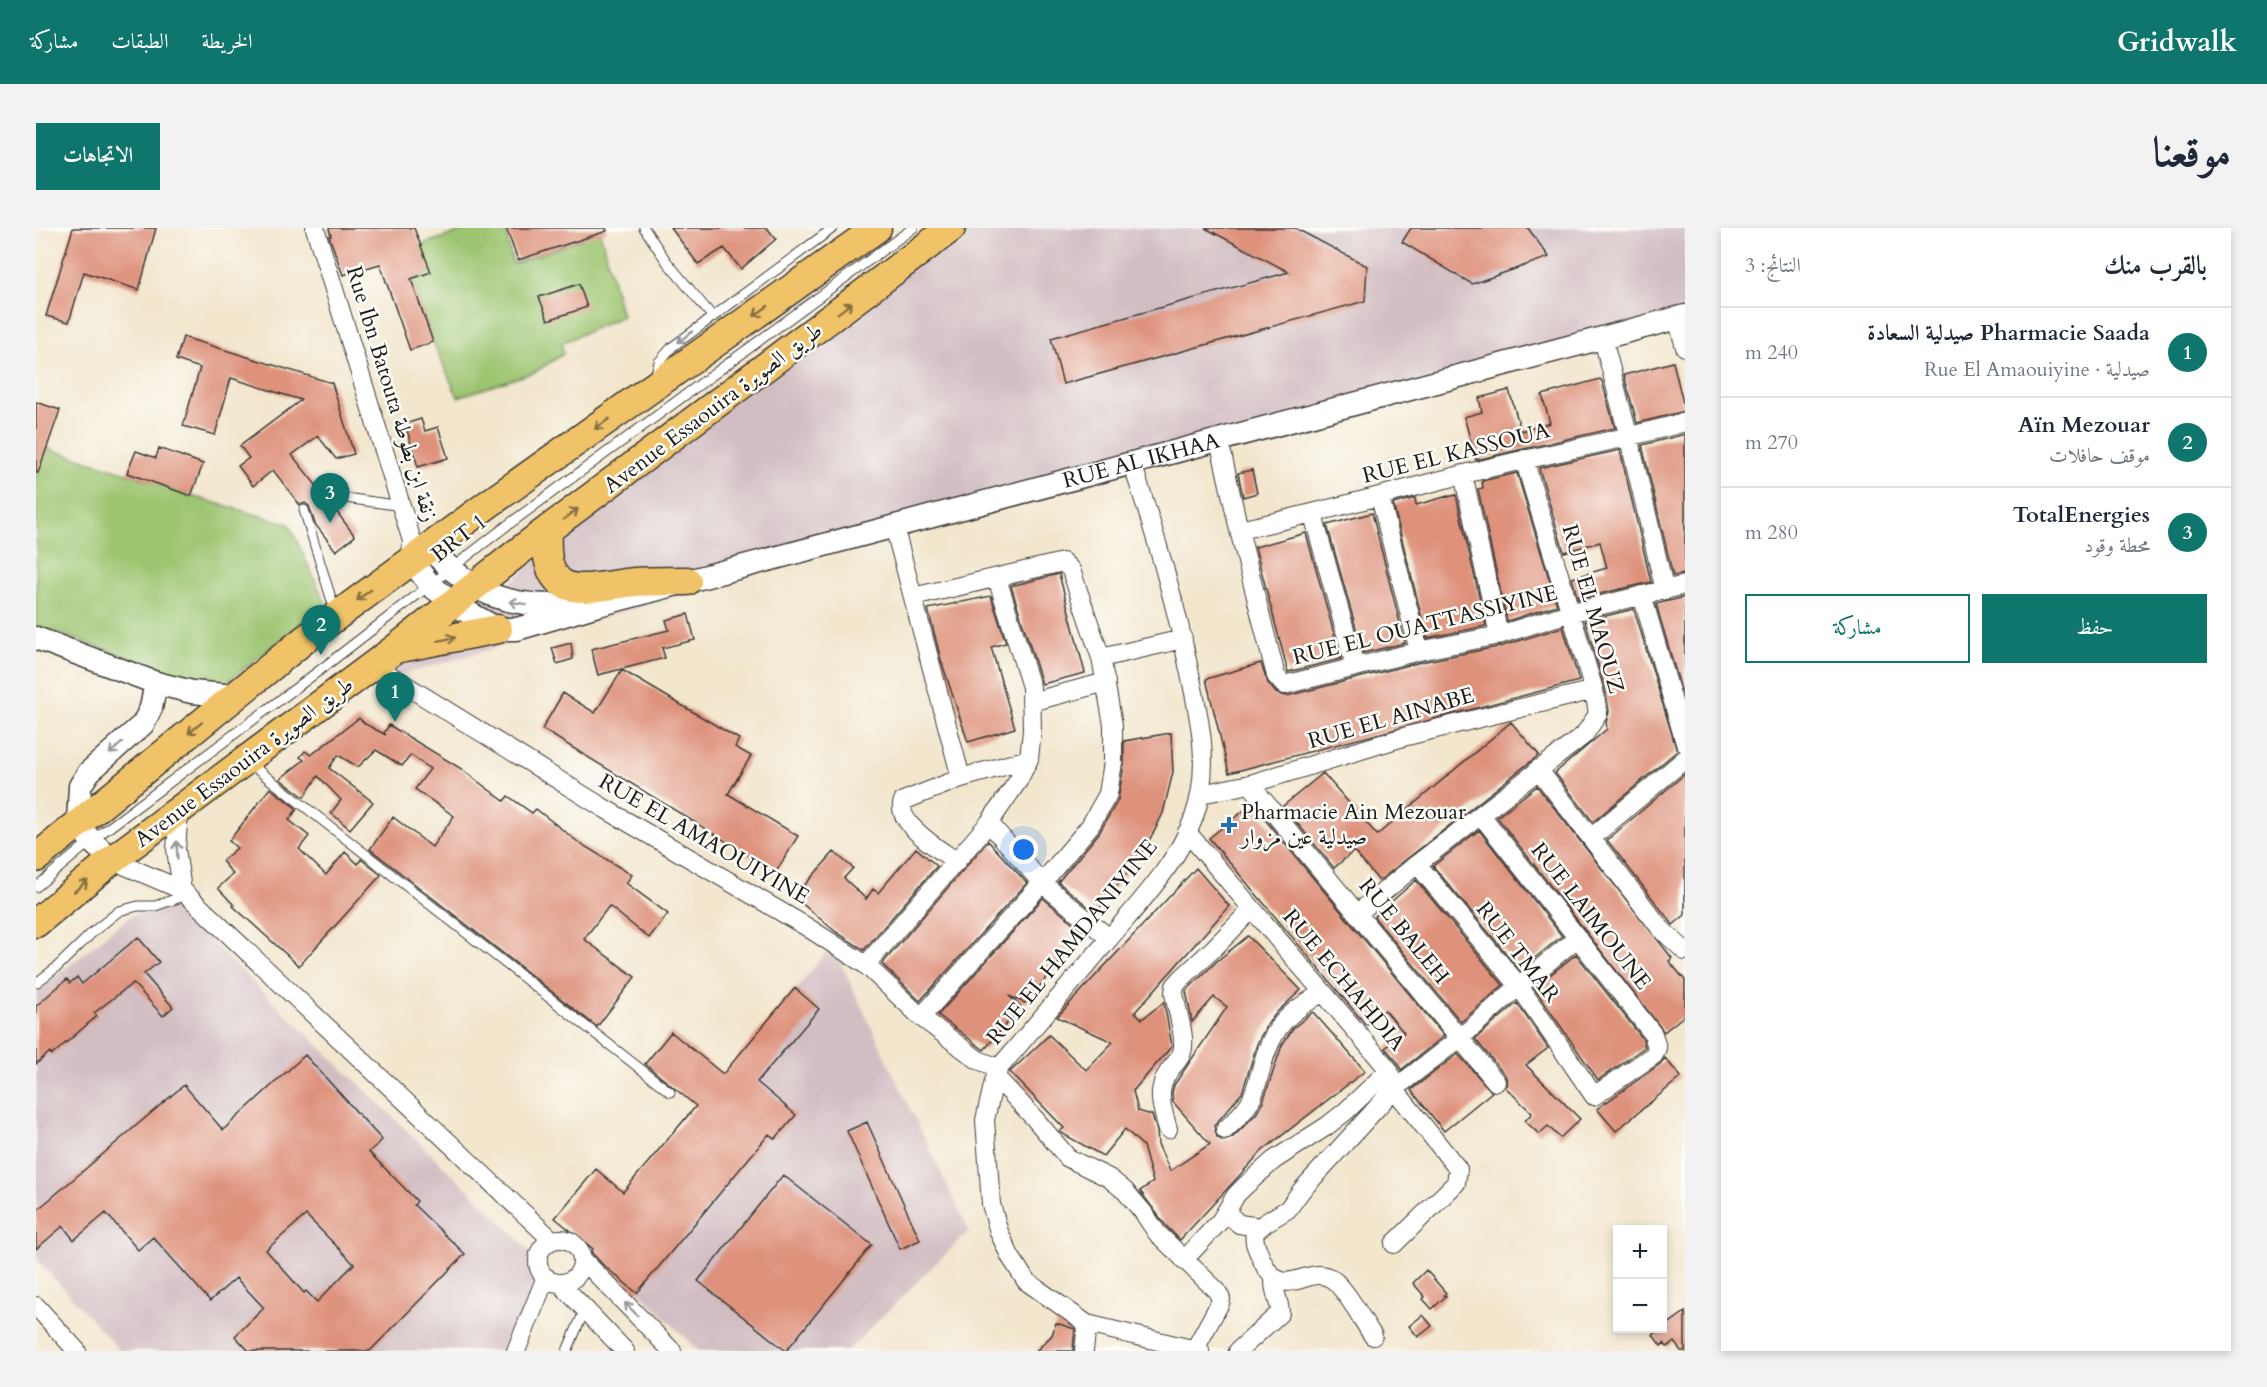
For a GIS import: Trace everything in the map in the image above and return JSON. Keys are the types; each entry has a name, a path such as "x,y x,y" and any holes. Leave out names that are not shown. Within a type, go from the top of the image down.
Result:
{"main road":[{"name":"Avenue Essaouira طريق الصويرة","path":"36,858 94,841 179,811 951,228"},
{"name":"Avenue Essaouira طريق الصويرة","path":"36,923 94,841 235,696 418,550 487,505 652,388 869,230"},
{"path":"547,532 548,561 553,574 562,584 574,589 638,582 687,581"},
{"path":"384,657 498,629"}],"street":[{"name":"Rue Ibn Batouta زنقة ابن بطوطة","path":"315,228 402,506 418,550"},
{"name":"RUE AL IKHAA","path":"498,629 517,629 687,581 1681,317"},
{"path":"1681,317 1685,347"},
{"path":"1603,339 1665,591"},
{"name":"RUE EL KASSOUA","path":"1239,530 1313,514 1524,459 1629,438 1685,422"},
{"name":"RUE EL OUATTASSIYINE","path":"1219,440 1276,676 1284,685 1419,651 1499,635 1569,613 1685,585"},
{"name":"RUE EL MAOUZ","path":"1358,913 1417,864 1584,735 1595,721 1598,706 1594,690 1524,459"},
{"name":"RUE EL HAMDANIYINE","path":"998,1073 1152,888 1180,847 1201,794 1202,727 1161,551 1132,463"},
{"path":"1463,474 1499,635"},
{"path":"1380,497 1419,651"},
{"path":"1313,514 1355,666"},
{"path":"894,526 961,778"},
{"name":"RUE AL IKHAA","path":"418,550 451,570 464,595 540,606 598,605"},
{"path":"418,550 431,586 464,595 498,629"},
{"path":"913,597 1057,562 1068,565 1101,658 1113,725 1113,762 1108,794 1090,826 1042,884 921,1017"},
{"path":"866,965 989,823 1018,782 1029,759 1032,730 1031,687 997,578"},
{"path":"1642,595 1685,743"},
{"path":"36,638 156,683 192,692 235,696"},
{"path":"1101,658 1183,639"},
{"name":"RUE EL AMAOUIYINE","path":"384,657 602,807 807,927 866,965 921,1017 998,1073"},
{"path":"1031,702 1106,682"},
{"path":"156,683 151,708 143,724 82,780 80,786 94,841 185,892 552,1240 569,1240 576,1245 582,1260 672,1351"},
{"name":"RUE EL AINABE","path":"1201,794 1250,784 1407,736 1594,690"},
{"path":"957,862 912,827 905,818 902,805 907,798 961,778 1029,759"},
{"path":"1591,838 1685,759"},
{"path":"1538,769 1661,929 1685,951"},
{"name":"RUE BALEH","path":"1250,784 1496,1082"},
{"path":"179,811 176,849 185,892"},
{"name":"RUE LAIMOUNE","path":"1481,815 1653,1034 1657,1048 1654,1055 1594,1096 1577,1072"},
{"path":"989,823 1042,884 1109,938"},
{"name":"RUE ECHAHDIA","path":"1187,832 1389,1070 1394,1089 1458,1169 1459,1176 1456,1183 1394,1245"},
{"name":"RUE TMAR","path":"1417,864 1519,986 1577,1072"},
{"path":"1168,1129 1160,1089 1168,1072 1182,1052 1184,1042 1174,993 1175,986 1252,909"},
{"path":"1373,1336 1330,1277 1321,1276 1283,1282 1274,1279 1264,1266 1255,1244 1256,1232 1288,1209 1301,1191 1394,1089 1460,1038 1577,938"},
{"path":"1225,1130 1239,1117 1252,1096 1266,1049 1276,1030 1297,1009 1322,993"},
{"path":"1184,1260 1226,1212 1236,1195 1260,1172 1346,1111 1389,1070"},
{"path":"998,1073 1068,1158 1109,1178 1125,1191 1157,1233 1217,1291 1221,1299 1197,1350 1087,1324 1029,1284 1010,1256 994,1223 990,1198 985,1120 998,1073"},
{"path":"1226,1212 1239,1224 1260,1227"},
{"path":"552,1240 540,1252 538,1260 540,1269 585,1309 625,1351"},
{"path":"553,1280 575,1276 582,1260"},
{"path":"1238,1351 1280,1313 1280,1306 1274,1292 1274,1279"},
{"path":"516,1351 553,1280"},
{"path":"36,1306 77,1351"},
{"path":"1084,1351 1087,1324"}],"lane":[{"path":"644,228 667,262 712,316"},
{"path":"652,388 656,369 665,354 712,316 833,228"},
{"name":"BRT 1","path":"36,887 515,520 913,228"},
{"path":"324,495 402,506"},
{"path":"304,510 337,615"},
{"path":"245,760 670,1092"},
{"path":"36,983 119,911 138,906 155,906 185,892"},
{"path":"567,1351 585,1309"}],"shaded area":[{"path":"952,228 1685,228 1685,308 369,684 506,587 574,526"},
{"path":"172,904 529,1251 533,1287 508,1351 120,1351 36,1258 36,993 131,915"},
{"path":"832,945 969,1231 847,1351 698,1351 591,1243"}],"green space":[{"path":"472,228 505,228 513,264 582,239 599,228 622,316 562,343 563,354 535,372 458,397 433,342 411,280 430,272 420,245"},
{"path":"36,445 127,473 191,496 289,524 326,604 227,682 199,683 36,625"}],"building":[{"path":"73,228 156,228 139,290 84,272 69,322 46,316"},
{"path":"329,228 414,228 431,272 411,279 433,342 410,350 380,264 343,275 329,236 331,236"},
{"path":"506,228 606,228 607,231 518,260"},
{"path":"671,228 767,228 776,239 741,269 724,248 698,264"},
{"path":"1205,228 1295,228 1367,266 1365,301 1063,384 1051,338 1289,272"},
{"path":"1411,228 1528,228 1549,257 1472,284 1402,242"},
{"path":"579,284 587,307 548,320 539,297"},
{"path":"183,337 332,383 354,454 336,459 318,436 292,455 320,490 317,495 319,500 330,503 355,536 336,551 315,524 309,506 305,503 300,505 273,470 253,486 238,466 249,458 240,446 301,400 231,378 215,435 183,426 200,368 176,360"},
{"path":"1673,362 1685,411 1637,423 1624,375"},
{"path":"1600,379 1615,428 1476,460 1464,417 1482,412 1479,398 1509,390 1521,431 1550,423 1542,395"},
{"path":"36,402 60,410 38,473 36,473"},
{"path":"421,419 425,431 438,427 448,458 418,467 405,424"},
{"path":"1685,434 1685,574 1673,576 1642,445"},
{"path":"159,448 203,464 191,496 127,473 136,451 156,458"},
{"path":"1620,450 1651,582 1578,599 1572,578 1607,568 1600,542 1564,552 1539,468"},
{"path":"1252,470 1257,493 1243,497 1238,473"},
{"path":"1517,473 1557,605 1507,621 1478,489 1483,488 1482,481"},
{"path":"1456,495 1486,626 1427,638 1393,504 1415,498 1416,505"},
{"path":"1372,513 1405,643 1363,653 1327,525"},
{"path":"1306,533 1341,659 1288,672 1255,547"},
{"path":"1059,574 1085,673 1042,684 1011,586"},
{"path":"991,596 1006,643 991,647 1015,728 968,742 941,660 928,609"},
{"path":"1685,597 1685,703 1656,604"},
{"path":"1634,609 1677,751 1593,822 1555,773 1607,729 1606,722 1609,712 1605,688 1585,621"},
{"path":"688,614 695,640 662,648 665,658 598,675 591,649 669,630 666,620"},
{"path":"1563,627 1579,681 1229,773 1206,679 1261,663 1268,683 1276,693 1287,696 1421,662 1502,646"},
{"path":"571,643 573,659 557,664 552,648"},
{"path":"622,670 739,739 735,747 751,756 728,794 798,836 776,872 542,729 563,693 595,713"},
{"path":"359,718 365,724 386,735 384,733 389,725 460,768 504,801 508,796 532,813 536,809 578,842 632,875 626,883 668,914 649,938 609,906 584,939 635,977 597,1027 370,849 393,817 432,847 454,816 415,789 430,769 411,755 402,766 376,750 358,767 338,755 329,768 373,802 350,829 331,813 341,800 318,776 304,797 280,779 304,760 300,757 305,751 311,755"},
{"path":"1511,722 1539,755 1379,881 1354,851 1334,868 1283,806 1323,773 1377,835"},
{"path":"1171,733 1173,772 1163,813 1138,859 1096,913 1058,882 1099,833 1118,800 1124,764 1124,741"},
{"path":"1685,774 1685,915 1673,925 1607,840"},
{"path":"1537,786 1672,958 1669,961 1685,980 1685,1015 1664,1032 1497,817"},
{"path":"270,788 297,809 289,820 309,836 299,849 326,875 345,852 358,864 361,859 381,875 299,966 233,906 218,888 233,874 222,861 237,848 229,841"},
{"path":"1252,804 1444,1036 1401,1070 1385,1048 1404,1033 1385,1010 1366,1025 1209,838"},
{"path":"1479,830 1562,936 1520,970 1433,866"},
{"path":"988,841 1027,883 920,1001 882,964"},
{"path":"916,848 937,866 864,950 836,932 794,897 834,852 853,868 844,878 866,899 873,889 878,893"},
{"path":"1196,868 1229,906 1135,1012 1142,1019 1164,1002 1172,1046 1133,1091 1138,1111 1152,1115 1158,1144 1170,1171 1210,1144 1173,1102 1172,1093 1174,1085 1227,1007 1214,997 1192,1022 1186,991 1217,961 1248,936 1301,990 1277,1012 1266,1026 1257,1044 1242,1093 1214,1126 1217,1137 1223,1141 1232,1138 1256,1114 1263,1102 1282,1045 1293,1028 1313,1012 1365,1071 1262,1151 1180,1240 1166,1226 1140,1191 1153,1182 1143,1146 1125,1129 1103,1156 1063,1134 1060,1131 1064,1128 1010,1072 1049,1035 1086,1070 1113,1042 1057,1017"},
{"path":"1416,880 1503,985 1461,1022 1374,917"},
{"path":"1043,898 1085,933 1025,1003 1009,996 1021,1007 984,1050 938,1015"},
{"path":"138,937 159,962 144,974 173,1007 163,1016 133,983 94,1013 97,1016 52,1055 50,1052 36,1064 36,1006 67,979 70,983 77,977 82,984"},
{"path":"1576,954 1643,1039 1645,1047 1598,1080 1534,988"},
{"path":"795,988 819,1009 757,1082 796,1115 775,1139 769,1134 637,1293 603,1265 591,1252 593,1249 555,1218 596,1169 623,1192 696,1106 645,1064 671,1032 723,1074"},
{"path":"1517,1003 1548,1048 1526,1065 1580,1119 1560,1138 1548,1126 1539,1134 1525,1121 1532,1113 1506,1088 1505,1075 1475,1039"},
{"path":"1458,1054 1492,1092 1444,1131 1411,1090"},
{"path":"305,1055 382,1140 369,1152 417,1201 414,1205 465,1254 370,1351 249,1351 235,1336 264,1308 236,1278 210,1301 153,1237 138,1250 106,1213 74,1240 63,1226 36,1249 36,1211 184,1085 223,1130","holes":["306,1215 354,1264 317,1302 306,1291 304,1293 266,1250"]},
{"path":"1665,1058 1681,1077 1616,1131 1597,1109"},
{"path":"867,1122 920,1240 900,1249 847,1131"},
{"path":"783,1175 872,1245 786,1351 698,1281"},
{"path":"1426,1270 1446,1293 1444,1295 1446,1296 1432,1309 1413,1283"},
{"path":"1685,1312 1685,1351 1681,1351 1674,1342 1667,1347 1664,1343 1661,1346 1653,1335 1667,1333 1667,1325"},
{"path":"1423,1315 1432,1326 1418,1337 1409,1326"},
{"path":"1056,1323 1075,1329 1073,1351 1036,1351 1052,1335"}],"place":[{"name":"TotalEnergies","path":"330,523"},
{"name":"Aïn Mezouar","path":"321,655"},
{"name":"Pharmacie Saada صيدلية السعادة","path":"395,722"},
{"name":"Pharmacie Ain Mezouar صيدلية عين مزوار","path":"1229,825"}]}
